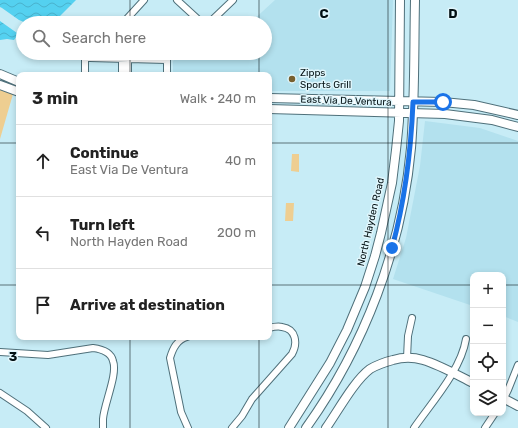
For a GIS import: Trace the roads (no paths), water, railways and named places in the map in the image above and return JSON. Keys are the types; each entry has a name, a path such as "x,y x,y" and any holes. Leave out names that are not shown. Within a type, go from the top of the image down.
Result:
{"main road":[{"name":"North Hayden Road","path":"289,428 332,358 355,311 377,248 390,194 396,150 399,112 400,0"},
{"path":"306,428 325,401 350,356 380,287 392,248 403,201 410,149 413,102 415,0"},
{"path":"0,74 16,81"},
{"path":"0,85 16,91"},
{"name":"East Via De Ventura","path":"272,98 443,102 474,105 518,115"},
{"name":"East Via De Ventura","path":"272,109 412,112 460,115 492,120 518,127"},
{"path":"326,428 354,388 369,370 390,360 407,358 424,360 470,382"},
{"path":"506,400 518,406"}],"street":[{"path":"129,16 144,0"},
{"path":"177,0 194,16"},
{"path":"216,16 233,0"},
{"path":"85,60 85,72"},
{"path":"123,72 125,60"},
{"path":"125,60 127,72"},
{"path":"167,60 167,72"},
{"path":"407,358 408,336 412,318"},
{"path":"232,428 242,416 252,399 296,348 294,335 288,329 281,326 272,328"},
{"path":"414,428 453,373 464,350 466,339"},
{"path":"180,340 172,350 170,358 181,412 188,428"},
{"path":"0,352 48,355 93,348 101,349 108,354 113,360 115,369 103,419 103,428"},
{"path":"506,394 518,365"},
{"path":"0,393 27,411 46,428"},
{"path":"484,428 493,416"}],"water":[{"path":"0,0 76,0 60,16 16,16 16,18 0,7"},
{"path":"0,21 16,32 16,37 14,40 0,40"}],"place":[{"name":"Zipps Sports Grill","path":"292,79"}]}
